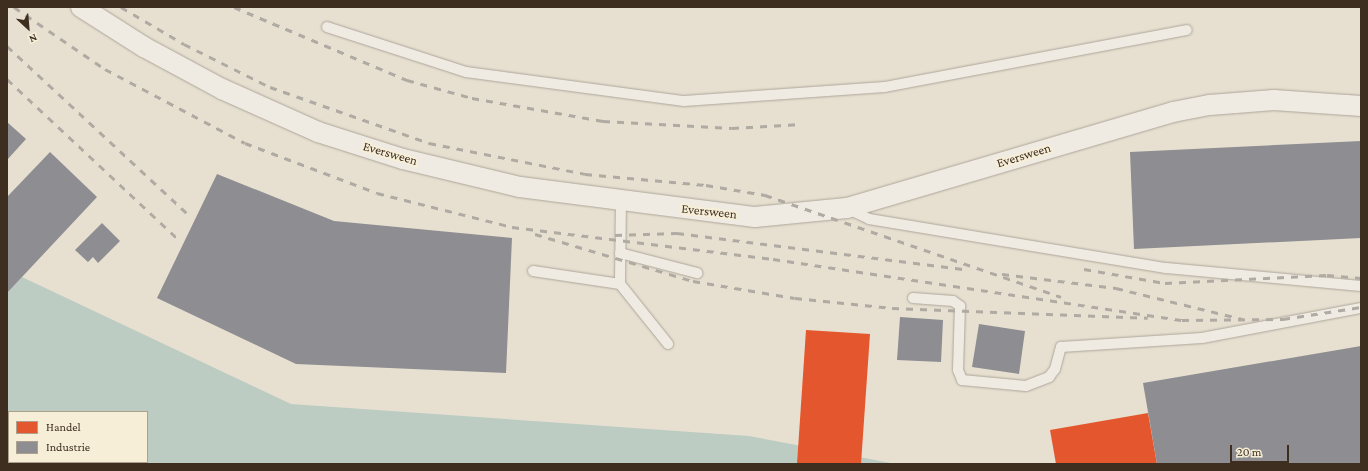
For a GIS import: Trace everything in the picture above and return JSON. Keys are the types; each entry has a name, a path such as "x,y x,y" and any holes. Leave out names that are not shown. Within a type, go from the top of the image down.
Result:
{"street":[{"name":"Eversween","path":"81,7 144,47 222,89 318,132 403,159 513,185 755,217 847,208 1195,108 1274,100 1361,106"}],"lane":[{"path":"327,27 466,72 684,101 885,87 1187,30"},
{"path":"621,200 620,284 668,344"},
{"path":"847,208 869,219 1166,268 1361,286"},
{"path":"620,253 697,273"},
{"path":"533,271 620,284"},
{"path":"913,298 953,301 960,306 958,370 962,380 1026,386 1049,377 1055,369 1061,347 1202,338 1361,308"}],"shaded area":[{"path":"22,277 291,404 749,436 896,464 7,464 7,293"}],"building: Handel":[{"path":"806,330 870,334 861,464 797,464"},
{"path":"1148,413 1157,464 1056,464 1050,430"}],"building: Industrie":[{"path":"7,122 26,139 7,160"},
{"path":"1361,141 1361,238 1134,249 1130,152"},
{"path":"50,152 97,197 7,293 7,197"},
{"path":"217,174 334,221 512,238 506,373 296,364 157,298"},
{"path":"102,223 120,241 98,263 93,257 88,262 75,250"},
{"path":"900,317 943,320 941,362 897,360"},
{"path":"979,324 1025,331 1019,374 972,367"},
{"path":"1361,346 1361,464 1157,464 1143,383"}],"railway":[{"path":"14,7 105,69 245,143 377,193 512,227 773,259 1182,320 1283,319 1361,307"},
{"path":"121,7 184,44 270,87 429,143 585,174 706,185 765,195 1061,297"},
{"path":"234,7 407,80 472,98 603,121 732,128 802,124"},
{"path":"7,46 191,217"},
{"path":"7,79 179,240"},
{"path":"615,235 677,233 963,269"},
{"path":"535,234 693,281 795,298 892,308 1148,318"},
{"path":"1084,269 1165,283 1327,275 1361,278"},
{"path":"1002,274 1116,288 1242,319"}]}
